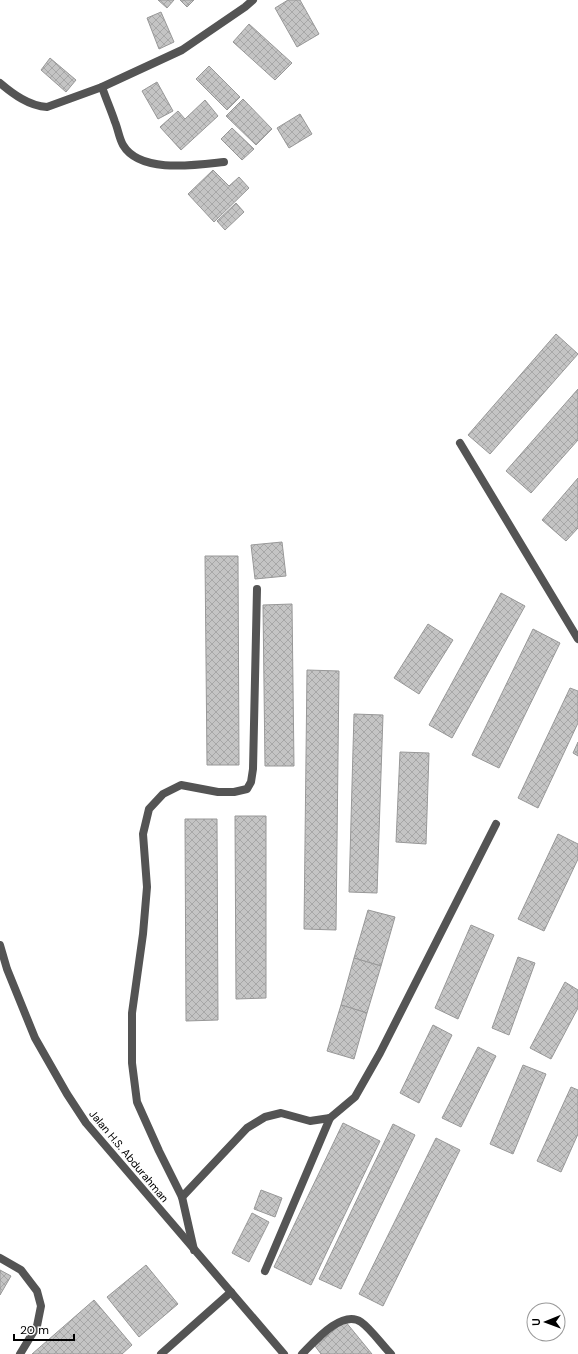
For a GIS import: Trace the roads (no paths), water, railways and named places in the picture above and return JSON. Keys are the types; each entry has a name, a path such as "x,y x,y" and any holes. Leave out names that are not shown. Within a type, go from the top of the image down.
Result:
{"street":[{"path":"0,82 10,91 38,106 47,107 102,87 182,50 254,0"},
{"path":"102,87 123,144 129,152 142,160 162,165 188,166 224,162"},
{"path":"460,443 578,639"},
{"path":"194,1250 182,1197 137,1102 132,1063 132,1014 143,934 147,887 143,834 149,809 163,794 181,785 218,792 234,792 247,789 251,782 253,769 257,588"},
{"path":"265,1271 330,1118 355,1097 380,1054 496,824"},
{"name":"Jalan H.S. Abdurahman","path":"0,945 7,969 36,1038 67,1094 86,1123 284,1354"},
{"path":"182,1197 247,1128 264,1117 281,1113 310,1121 330,1118"},
{"path":"0,1258 21,1270 37,1291 40,1306 36,1326 20,1354"},
{"path":"160,1354 231,1292"},
{"path":"302,1354 321,1335 344,1319 352,1319 360,1322 391,1354"}]}
